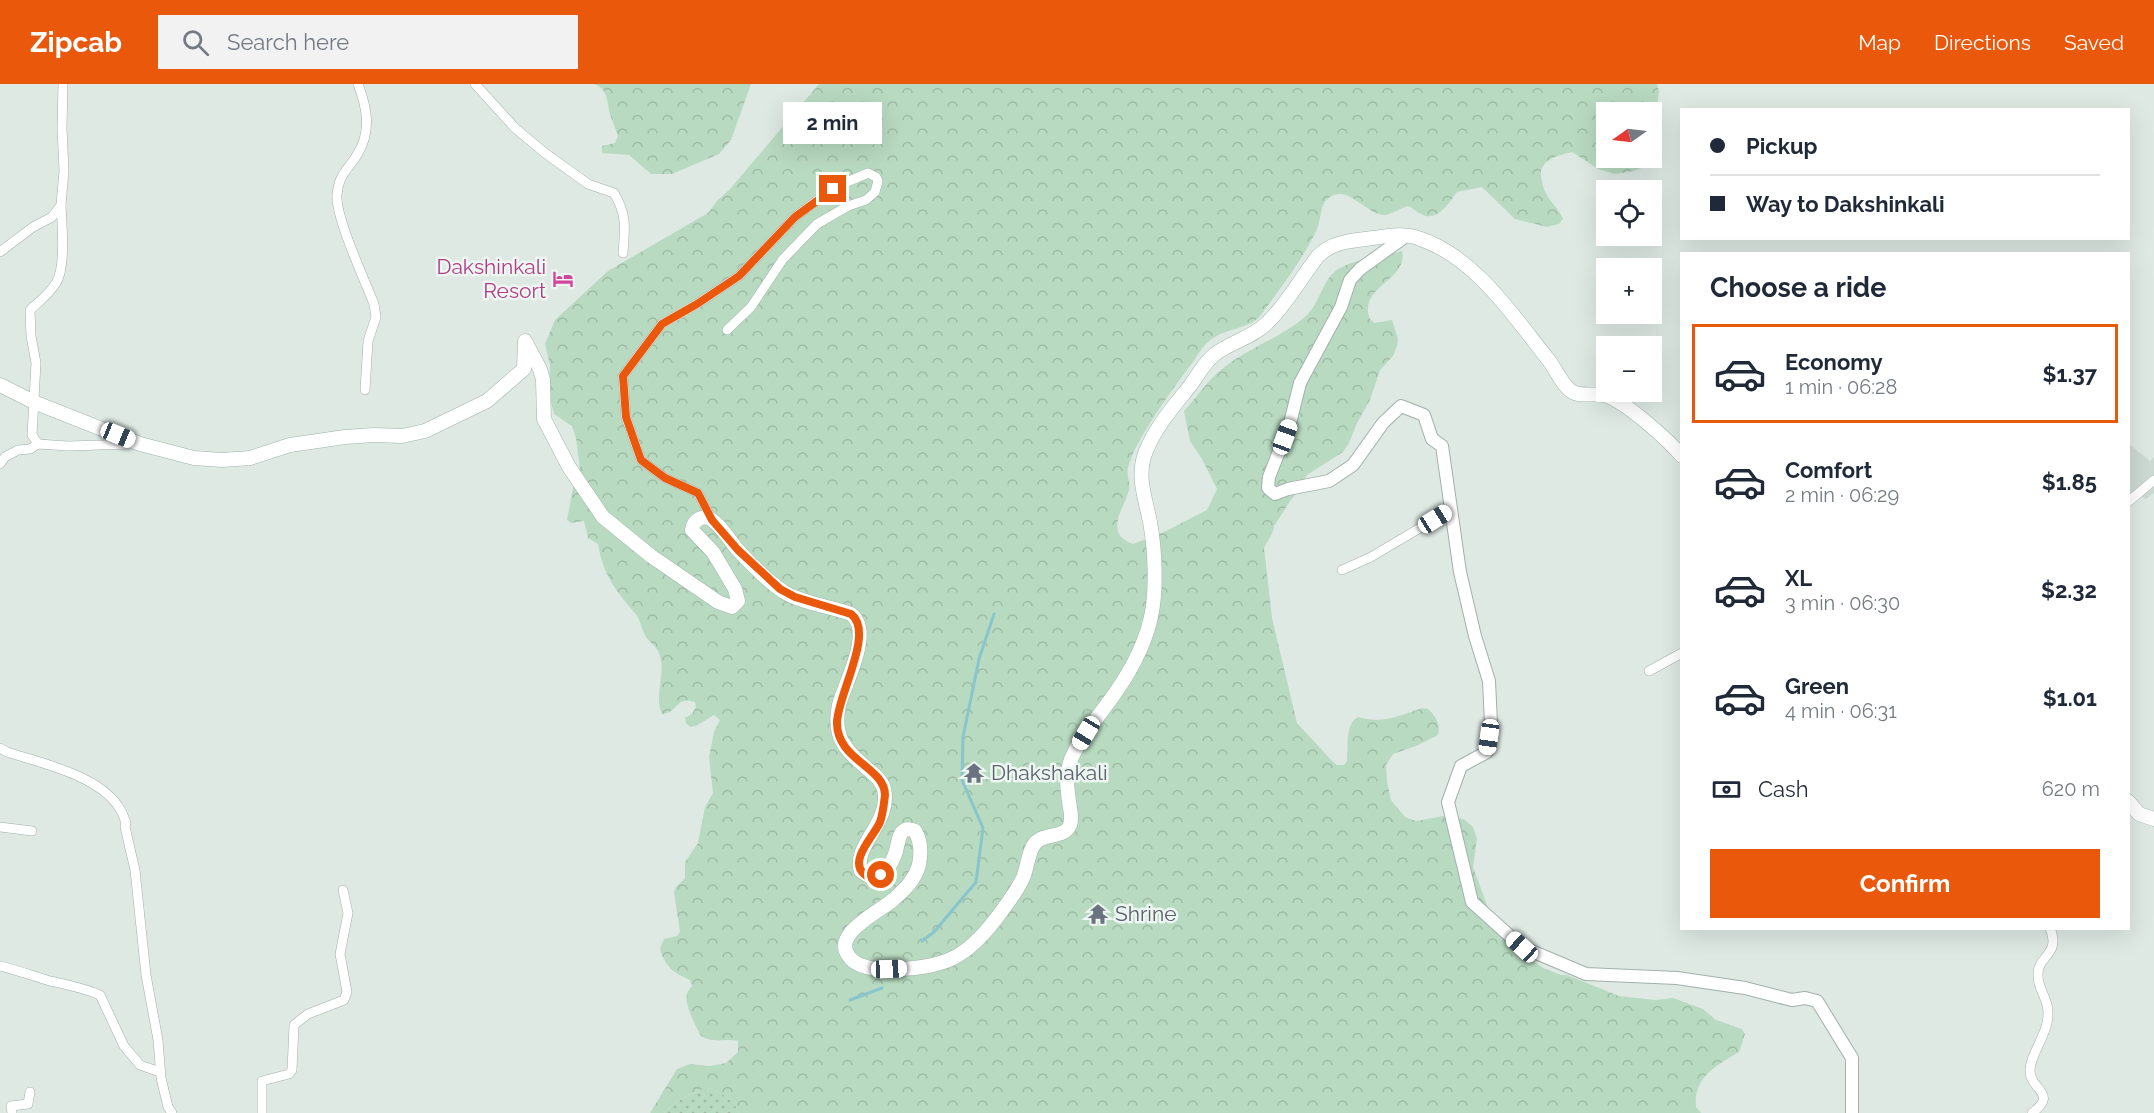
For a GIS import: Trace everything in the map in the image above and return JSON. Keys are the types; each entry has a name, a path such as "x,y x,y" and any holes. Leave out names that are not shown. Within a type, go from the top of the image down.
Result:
{"main road":[{"path":"0,385 36,403 140,444 194,458 222,460 250,458 290,445 345,437 402,436 425,431 487,401 524,369 525,341 541,372 544,419 569,467 603,517 651,556 718,602 732,607 738,601 735,589 711,548 692,530 696,520 704,518 712,520 738,550 780,589 795,597 851,614 859,624 859,645 839,708 838,734 850,753 880,781 885,792 881,819 862,851 860,867 863,873 870,877 884,873 895,854 899,834 907,829 912,829 917,834 921,852 918,871 907,888 851,932 846,943 848,954 861,966 889,969 909,969 946,961 965,953 1004,909 1022,879 1032,846 1046,836 1064,832 1070,824 1066,780 1070,761 1086,733 1126,676 1146,633 1151,615 1154,561 1141,475 1146,451 1161,423 1211,357 1266,324 1323,251 1342,242 1406,236 1417,237 1444,250 1487,285 1571,391 1582,394 1599,394 1614,400 1657,432 1680,454"},
{"path":"2130,803 2139,814 2154,819"}],"street":[{"path":"38,444 32,435 36,403 36,363 31,336 30,310 55,285 60,276 63,239 61,205 64,171 63,84"},
{"path":"358,84 366,107 367,129 358,154 341,175 337,197 341,219 374,304 376,317 368,341 365,390"},
{"path":"476,84 515,128 538,147 588,184 614,193 623,209 625,232 623,253"},
{"path":"712,520 698,493 665,478 641,460 626,417 623,376 662,324 739,276 795,217 833,189 868,173 876,177 879,181 875,192 866,200 848,206 817,224 783,259 752,307 727,330"},
{"path":"0,252 33,226 52,217 61,205"},
{"path":"1406,236 1360,269 1350,280 1341,307 1300,383 1290,423 1269,477 1268,488 1275,494 1288,489 1329,481 1353,465 1383,423 1401,406 1424,415 1432,439 1442,446 1460,572 1475,636 1490,681 1491,723 1487,752 1461,766 1448,802 1472,902 1522,947 1586,974 1677,978 1745,988 1792,1000 1805,998 1817,1001 1851,1058 1852,1113"},
{"path":"0,464 5,457 18,450 30,449 38,444 68,446 140,444"},
{"path":"2130,500 2154,480"},
{"path":"1342,570 1389,546 1452,509"},
{"path":"1649,671 1680,654"},
{"path":"0,748 86,779 117,804 126,822 125,827 138,892 146,975 158,1040 160,1072 168,1107 172,1113"},
{"path":"0,827 32,831"},
{"path":"262,1113 262,1081 289,1074 292,1070 294,1025 308,1014 339,1004 344,1000 347,992 340,954 348,913 343,890"},
{"path":"2032,1113 2043,1102 2044,1095 2031,1080 2029,1070 2047,1023 2049,1008 2038,982 2037,973 2040,965 2051,952 2053,936 2051,930"},
{"path":"0,966 84,988 100,995 124,1046 140,1065 160,1072"},
{"path":"12,1113 11,1106 28,1104 30,1092"}],"shaded area":[{"path":"2130,445 2150,461 2154,457 2154,493 2146,499 2132,492 2130,493"}],"green space":[{"path":"594,84 751,84 731,140 719,154 672,174 651,174 629,155 602,153 602,146 615,143 618,136 605,93"},
{"path":"819,84 1657,84 1658,102 1596,102 1596,168 1572,152 1554,158 1545,164 1541,174 1543,185 1563,219 1559,224 1547,227 1515,219 1482,187 1457,192 1442,210 1432,216 1421,214 1408,206 1383,215 1343,194 1337,194 1326,200 1322,207 1319,225 1305,252 1260,316 1250,324 1214,337 1208,342 1154,416 1131,458 1128,471 1129,490 1117,527 1119,534 1133,544 1164,532 1207,510 1217,489 1190,441 1184,411 1206,384 1231,362 1286,331 1306,316 1337,270 1358,261 1402,251 1402,261 1398,269 1376,291 1370,299 1368,308 1370,319 1374,323 1392,320 1398,339 1393,356 1380,370 1370,400 1343,452 1307,475 1274,526 1264,548 1272,618 1297,723 1333,762 1337,765 1344,765 1347,761 1349,731 1358,717 1375,720 1398,716 1422,708 1431,711 1438,724 1438,735 1393,754 1386,765 1391,800 1405,817 1416,821 1449,815 1465,820 1473,827 1477,839 1473,867 1495,927 1510,944 1543,968 1619,996 1655,1000 1673,998 1703,1009 1716,1020 1742,1029 1745,1034 1739,1052 1708,1073 1698,1088 1696,1107 1701,1113 739,1113 731,1101 711,1088 685,1097 664,1113 650,1113 677,1069 690,1064 710,1066 726,1063 738,1052 738,1041 710,1040 701,1036 687,1004 687,994 692,986 690,980 670,968 660,948 664,939 677,936 680,932 674,892 685,878 685,862 698,843 705,807 713,793 709,757 714,732 720,720 714,715 690,727 685,718 692,714 696,707 695,702 689,700 680,702 671,711 662,714 659,699 662,666 658,651 646,637 640,621 611,581 603,564 598,544 588,538 584,521 571,523 567,520 573,488 580,469 572,426 554,414 549,395 550,365 545,344 555,320 608,271 708,213 730,189"},
{"path":"1596,168 1641,168 1615,174"},
{"path":"711,1088 731,1101 739,1113 664,1113 686,1097"}],"waterway":[{"path":"922,941 934,932 976,882 983,828 962,780 963,737 979,659 994,614"},
{"path":"850,1000 882,988"}],"place":[{"name":"Dakshinkali Resort","path":"563,279"},
{"name":"Dhakshakali","path":"974,773"},
{"name":"Shrine","path":"1098,914"}],"route":[{"path":"833,189 795,217 739,276 662,324 623,376 626,417 641,460 665,478 698,493 712,520 738,550 780,589 795,597 851,614 857,620 860,630 859,645 842,695 837,726 844,747 880,781 884,788 885,797 881,819 860,856 861,871 866,876 881,875"}]}
